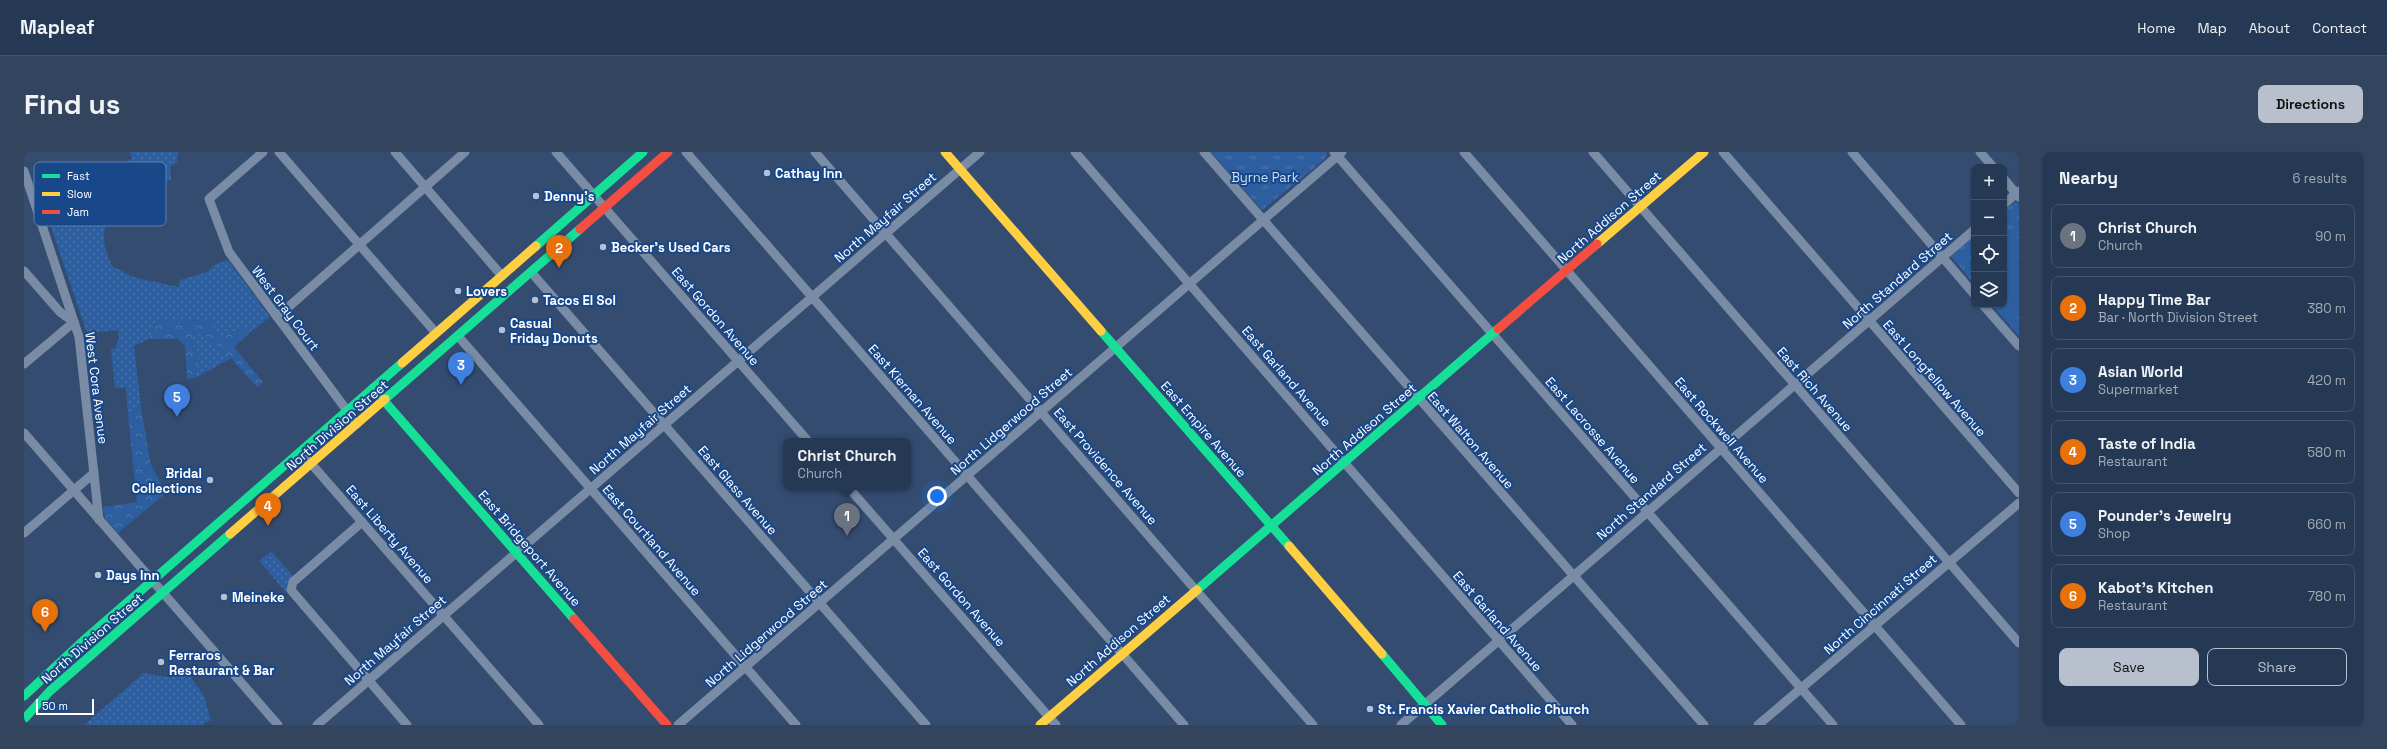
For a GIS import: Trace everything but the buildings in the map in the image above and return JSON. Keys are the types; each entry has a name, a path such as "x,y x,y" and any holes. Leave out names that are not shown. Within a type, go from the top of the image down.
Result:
{"street":[{"name":"West Gray Court","path":"263,152 209,200 229,252 357,424"},
{"path":"279,152 436,333"},
{"path":"395,152 504,280 502,286 470,315 473,323"},
{"path":"277,317 465,152"},
{"name":"East Gordon Avenue","path":"556,152 805,438"},
{"name":"North Division Street","path":"24,718 158,587 301,452 643,152"},
{"name":"North Division Street","path":"24,696 83,641 158,587 311,464 668,152"},
{"name":"East Kiernan Avenue","path":"686,152 1184,725"},
{"name":"East Providence Avenue","path":"815,152 1042,411 1313,725"},
{"name":"East Empire Avenue","path":"945,152 1271,525 1442,725"},
{"name":"North Mayfair Street","path":"317,725 739,362 980,152"},
{"name":"East Garland Avenue","path":"1075,152 1572,725"},
{"name":"East Walton Avenue","path":"1204,152 1572,576 1704,725"},
{"name":"East Rockwell Avenue","path":"1464,152 1961,725"},
{"name":"East Rich Avenue","path":"1593,152 2019,643"},
{"name":"North Addison Street","path":"1040,725 1704,152"},
{"name":"East Longfellow Avenue","path":"1722,152 2019,493"},
{"path":"1852,152 1971,291"},
{"path":"1980,152 1990,164"},
{"name":"North Lidgerwood Street","path":"678,725 1116,348 1338,153"},
{"name":"East Lacrosse Avenue","path":"1338,153 1646,512 1833,725"},
{"name":"West Cora Avenue","path":"24,171 26,187 34,210"},
{"path":"2007,183 2018,194 2007,202"},
{"name":"West Cora Avenue","path":"40,226 79,337 99,520"},
{"path":"530,272 527,263 550,242 552,232"},
{"name":"North Standard Street","path":"1401,725 1971,233"},
{"path":"24,271 60,312 74,322 24,364"},
{"name":"East Glass Avenue","path":"530,272 926,725"},
{"path":"1986,308 2019,346"},
{"name":"East Courtland Avenue","path":"458,336 796,725"},
{"name":"East Bridgeport Avenue","path":"374,388 667,725"},
{"path":"24,433 278,725"},
{"name":"East Liberty Avenue","path":"301,452 539,725"},
{"path":"24,533 94,473"},
{"name":"East Gordon Avenue","path":"851,490 1056,725"},
{"name":"North Cincinnati Street","path":"1758,725 2019,503"},
{"path":"362,522 293,582 291,588 292,593 407,725"}],"green space":[{"path":"130,152 178,152 177,162 170,167 171,180 166,182 166,162 127,162 132,158"},
{"name":"Byrne Park","path":"1211,152 1326,152 1327,154 1324,160 1262,210"},
{"path":"2015,202 2019,204 2019,336 1995,308 2007,308 2007,208"},
{"path":"106,226 104,232 105,248 112,266 133,277 178,287 180,280 207,272 216,264 228,260 270,317 251,332 247,329 235,331 223,337 216,334 212,321 205,317 198,321 177,319 157,321 149,339 134,346 141,407 128,415 126,388 115,388 111,349 115,348 119,339 118,330 87,333 51,227"},
{"path":"2018,234 2019,306 2010,315 2004,308 2007,308 2007,244"},
{"path":"1971,238 1971,280 1951,256"},
{"path":"205,316 212,321 216,334 223,337 235,331 247,329 251,332 234,347 263,382 257,387 231,358 226,361 219,347 202,333 194,334 191,340 198,354 195,378 187,379 185,346 178,339 149,339 157,321 177,319 198,321"},
{"path":"202,333 219,347 226,361 195,378 198,354 191,340 194,334"},
{"path":"141,407 151,465 166,493 118,533 105,518 103,507 137,502 128,415"},
{"path":"271,551 294,577 288,584 286,592 259,561"},
{"path":"144,673 168,677 189,675 204,696 211,720 204,723 204,725 84,725"}],"traffic: fast":[{"path":"536,246 643,152"},
{"path":"385,399 580,229"},
{"path":"1197,590 1498,329"},
{"path":"1101,331 1289,546"},
{"path":"24,696 83,641 402,363"},
{"path":"373,388 574,619"},
{"path":"24,719 50,691 230,534"},
{"path":"1382,654 1442,725"}],"traffic: slow":[{"path":"945,152 1101,331"},
{"path":"1597,244 1704,152"},
{"path":"402,363 536,246"},
{"path":"230,534 385,399"},
{"path":"1289,546 1382,654"},
{"path":"1040,725 1197,590"}],"traffic: jam":[{"path":"580,229 668,152"},
{"path":"1498,329 1597,244"},
{"path":"574,619 667,725"}],"place":[{"name":"Cathay Inn","path":"767,173"},
{"name":"Denny's","path":"536,196"},
{"name":"Becker's Used Cars","path":"603,247"},
{"name":"Happy Time Bar","path":"559,268"},
{"name":"Lovers","path":"458,291"},
{"name":"Tacos El Sol","path":"535,300"},
{"name":"Casual Friday Donuts","path":"502,330"},
{"name":"Asian World","path":"461,385"},
{"name":"Pounder's Jewelry","path":"177,417"},
{"name":"Bridal Collections","path":"210,480"},
{"name":"Taste of India","path":"268,526"},
{"name":"Christ Church","path":"847,536"},
{"name":"Days Inn","path":"98,575"},
{"name":"Meineke","path":"224,597"},
{"name":"Kabot's Kitchen","path":"45,632"},
{"name":"Ferraros Restaurant & Bar","path":"161,662"},
{"name":"St. Francis Xavier Catholic Church","path":"1370,709"}]}
